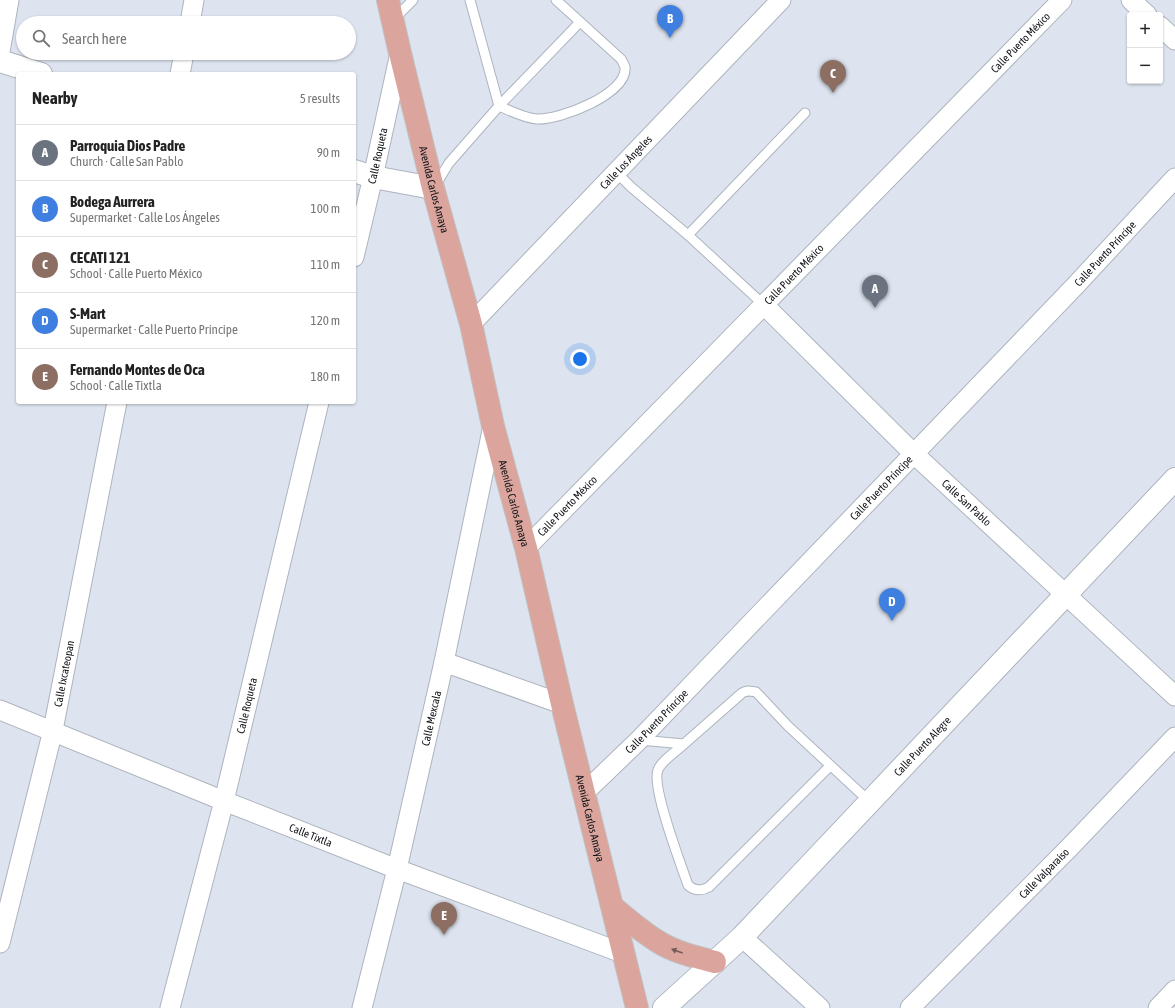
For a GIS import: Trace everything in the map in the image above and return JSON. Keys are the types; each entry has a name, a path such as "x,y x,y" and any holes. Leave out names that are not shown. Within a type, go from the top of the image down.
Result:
{"main road":[{"name":"Avenida Carlos Amaya","path":"390,10 433,188 470,324 493,426 526,548 562,704 625,954 637,1008"},
{"path":"613,907 641,930 658,941 673,949 715,962"}],"street":[{"path":"0,52 9,0"},
{"path":"191,16 194,0"},
{"name":"Calle Los Ángeles","path":"470,324 781,0"},
{"name":"Calle Puerto México","path":"526,548 1062,0"},
{"path":"1131,0 1144,12"},
{"path":"1163,29 1175,40"},
{"name":"Calle Roqueta","path":"356,240 364,174 400,53"},
{"path":"180,72 183,60"},
{"path":"0,61 34,72"},
{"path":"364,174 433,188"},
{"name":"Calle Puerto Príncipe","path":"584,793 638,740 1075,286 1175,178"},
{"name":"Calle San Pablo","path":"764,305 913,453 1175,696"},
{"name":"Calle Ixcateopan","path":"0,943 52,730 117,404"},
{"name":"Calle Roqueta","path":"170,1008 224,801 319,404"},
{"name":"Calle Mexcala","path":"362,1008 397,870 444,662 493,426"},
{"name":"Calle Puerto Alegre","path":"664,1008 742,937 1175,479"},
{"path":"444,662 562,704"},
{"name":"Calle Tixtla","path":"0,710 397,870 625,954"},
{"name":"Calle Valparaíso","path":"910,1008 1069,848 1175,737"},
{"path":"742,937 820,1008"},
{"path":"1158,1008 1175,990"}],"lane":[{"path":"390,10 414,0"},
{"path":"470,0 499,106"},
{"path":"499,106 520,115 537,119 556,117 580,110 602,97 620,83 625,66 621,59 556,0"},
{"path":"433,188 449,163 499,106 580,22"},
{"path":"688,235 805,113"},
{"path":"616,172 631,187 688,235 764,305"},
{"path":"830,766 709,887 699,890 691,888 688,885 670,832 656,780 658,768 746,691 756,692 788,726 870,802"},
{"path":"638,740 684,744"}],"place":[{"name":"Bodega Aurrera","path":"670,38"},
{"name":"CECATI 121","path":"833,93"},
{"name":"Parroquia Dios Padre","path":"875,308"},
{"name":"S-Mart","path":"892,621"},
{"name":"Fernando Montes de Oca","path":"444,935"}]}
